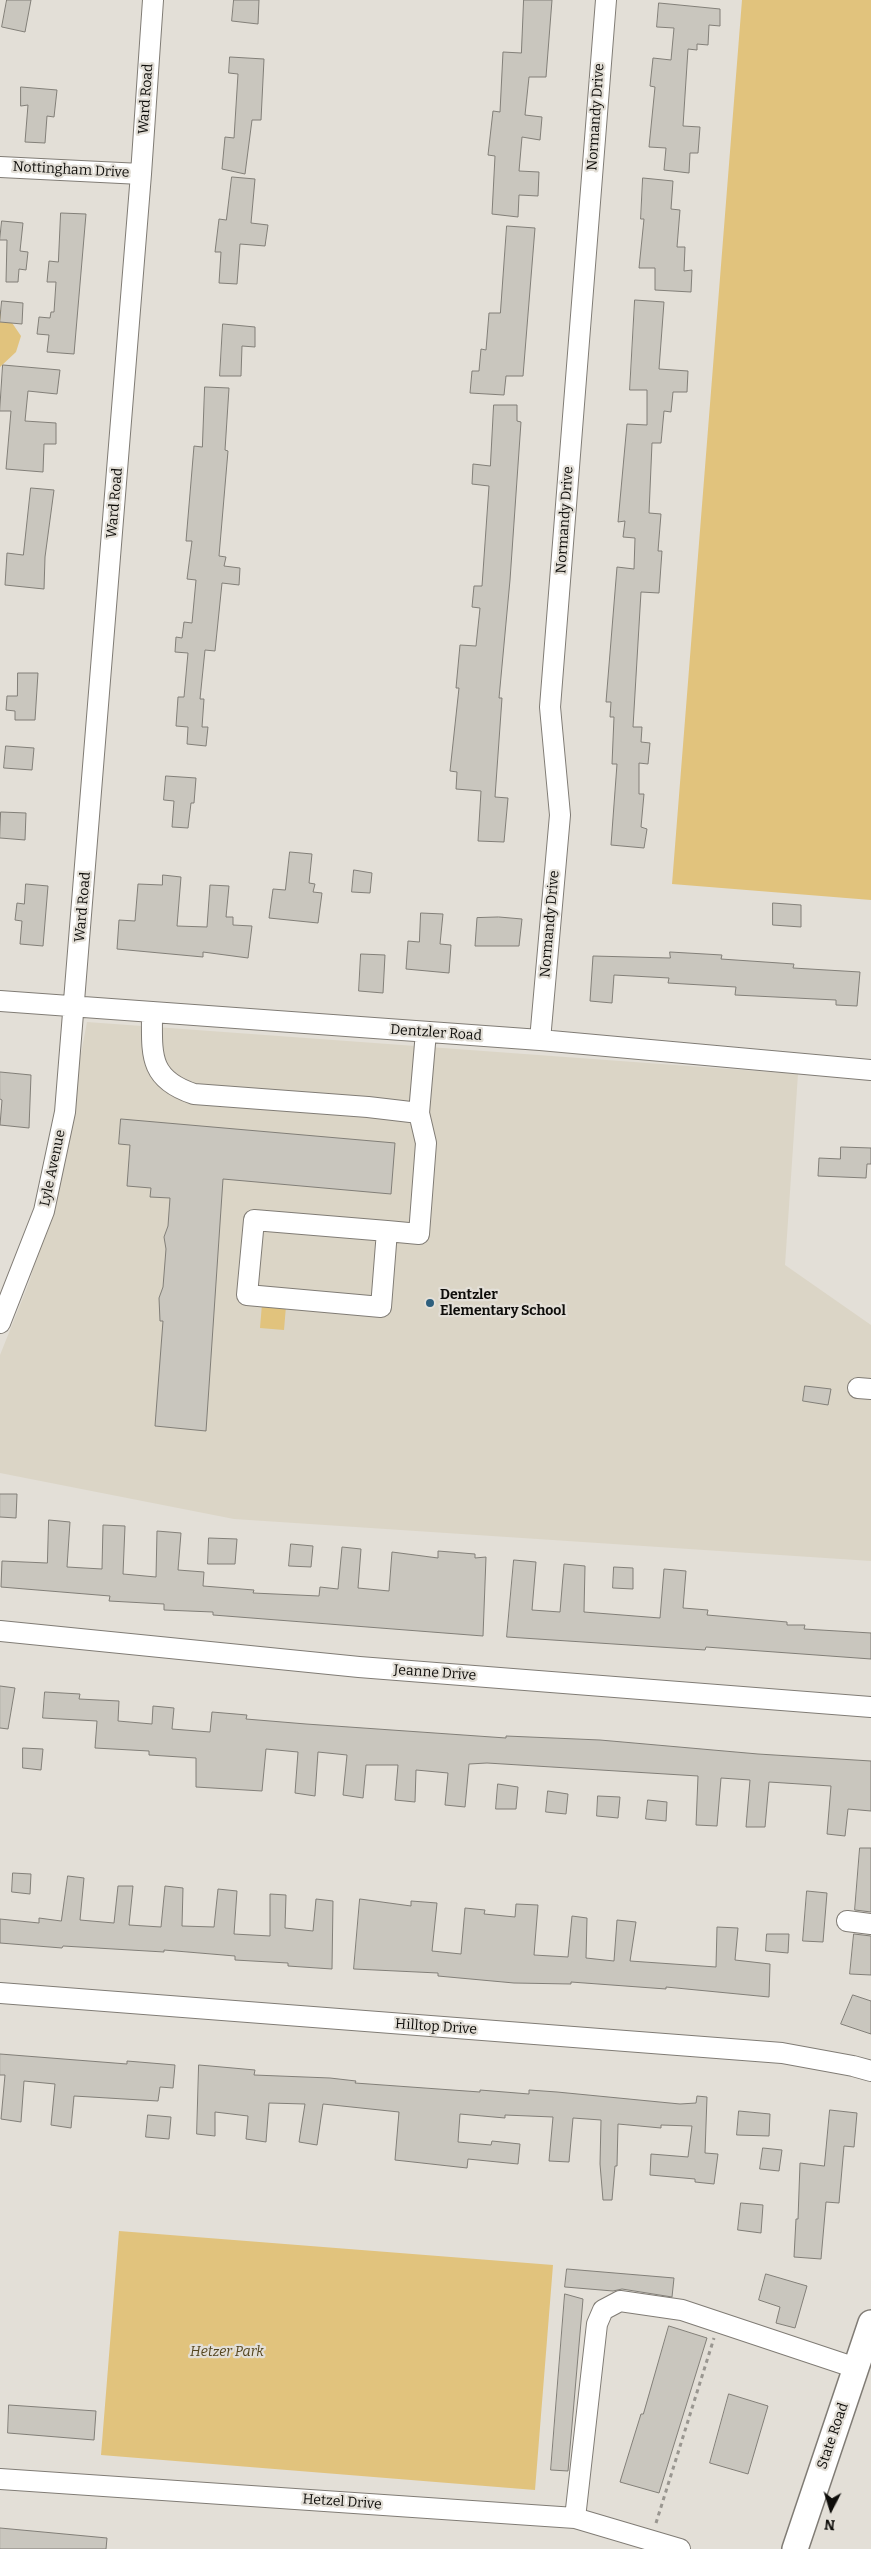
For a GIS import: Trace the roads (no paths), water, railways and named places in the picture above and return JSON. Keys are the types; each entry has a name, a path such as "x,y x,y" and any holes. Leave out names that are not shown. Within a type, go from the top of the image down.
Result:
{"main road":[{"name":"State Road","path":"795,2549 871,2323"}],"street":[{"name":"Ward Road","path":"75,1006 153,0"},
{"name":"Normandy Drive","path":"540,1040 560,815 550,707 606,0"},
{"name":"Nottingham Drive","path":"0,167 141,174"},
{"name":"Dentzler Road","path":"0,1001 540,1040 871,1070"},
{"name":"Lyle Avenue","path":"1,1318 44,1211 66,1112 75,1006"},
{"path":"152,1012 154,1058 160,1075 175,1088 194,1094 368,1107 418,1113"},
{"path":"388,1231 381,1307 248,1295 254,1220 388,1231 419,1234 426,1143 418,1113 426,1032"},
{"name":"Jeanne Drive","path":"0,1631 368,1668 871,1708"},
{"path":"847,1922 871,1924"},
{"name":"Hilltop Drive","path":"0,1993 782,2053 871,2071"},
{"path":"575,2518 597,2324 603,2310 620,2301 682,2310 856,2368"},
{"name":"Hetzel Drive","path":"0,2478 575,2518 680,2549"}],"place":[{"name":"Dentzler Elementary School","path":"430,1303"}],"park label":[{"name":"Hetzer Park","path":"227,2352"}]}
